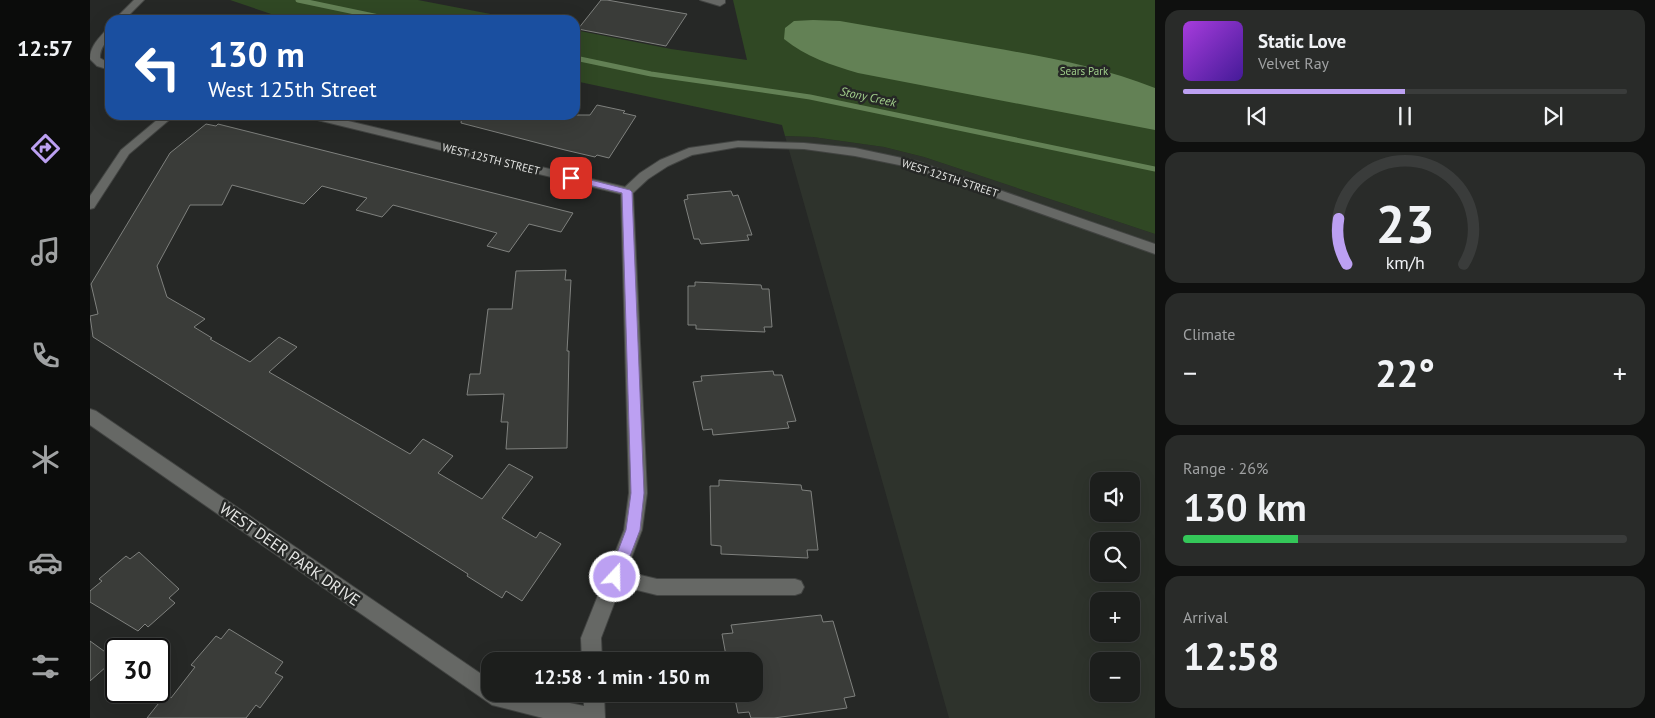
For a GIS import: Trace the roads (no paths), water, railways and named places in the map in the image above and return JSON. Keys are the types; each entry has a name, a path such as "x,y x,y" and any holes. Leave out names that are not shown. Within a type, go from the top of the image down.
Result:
{"street":[{"path":"124,15 139,0"},
{"path":"705,0 720,1"},
{"path":"105,38 95,52 95,59 105,65"},
{"path":"90,205 125,152 164,120"},
{"name":"WEST 125TH STREET","path":"330,120 627,192 644,176 664,163 688,152 738,144 804,146 856,152 912,164 1155,249"},
{"path":"592,652 591,638 633,530 638,493 627,192"},
{"name":"WEST DEER PARK DRIVE","path":"90,416 481,686"},
{"name":"WEST DEER PARK DRIVE","path":"517,702 590,718"},
{"path":"594,702 595,718"}],"lane":[{"path":"615,577 656,587 795,587"}],"waterway":[{"name":"Stony Creek","path":"298,0 369,15"},
{"name":"Stony Creek","path":"580,59 651,74 810,97 1155,169"}],"park label":[{"name":"Sears Park","path":"1084,71"}]}
